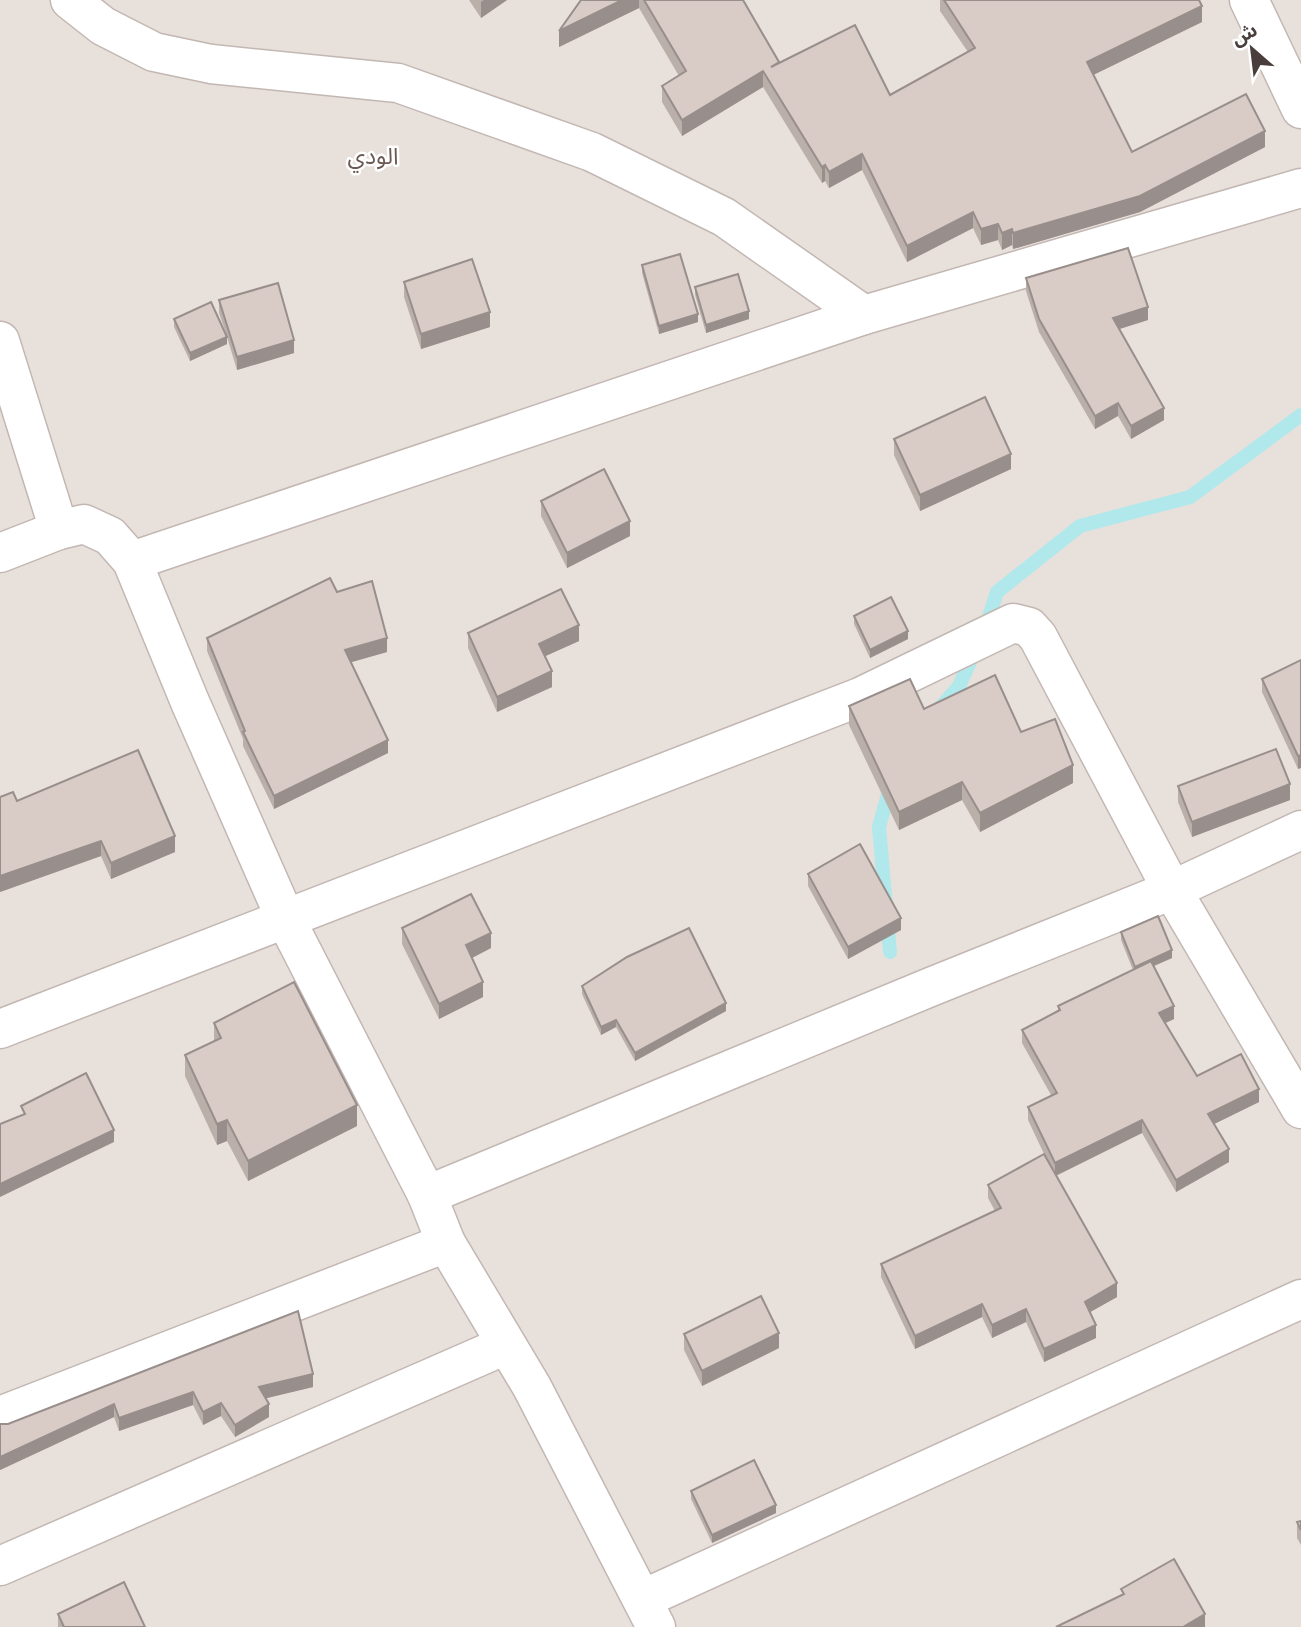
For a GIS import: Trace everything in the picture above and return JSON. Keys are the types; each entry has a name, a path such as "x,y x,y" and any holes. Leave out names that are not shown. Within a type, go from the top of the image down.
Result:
{"street":[{"path":"71,0 103,26 154,52 211,64 398,83 592,152 724,217 864,315"},
{"path":"1249,0 1301,109"},
{"path":"132,561 864,315 1301,188"},
{"path":"0,341 59,530"},
{"path":"0,553 59,530 84,524 110,536 132,561 190,702 286,920 427,1195 446,1243 532,1387 649,1613 1301,1299"},
{"path":"0,1030 860,697 1013,623 1029,627 1038,637 1172,890 1301,1109"},
{"path":"427,1195 1172,890 1301,830"},
{"path":"0,1416 446,1243"},
{"path":"0,1566 506,1345"}],"shaded area":[{"path":"0,0 1301,0 1301,1627 0,1627"}],"building":[{"path":"581,0 622,0 559,31"},
{"path":"644,0 743,0 779,62 771,67 855,25 890,95 975,48 944,0 1199,0 1202,6 1087,62 1132,152 1246,94 1265,131 1140,196 1013,233 1012,229 1002,233 998,224 981,229 973,212 907,246 862,154 829,172 825,165 822,167 763,71 682,120 662,86 686,71"},
{"path":"1128,248 1148,307 1113,318 1164,408 1131,426 1118,403 1095,416 1039,319 1026,278"},
{"path":"680,254 698,314 659,326 642,265"},
{"path":"472,259 490,312 421,334 404,282"},
{"path":"738,274 749,311 706,325 695,287"},
{"path":"278,283 294,340 237,357 219,300"},
{"path":"211,302 227,337 190,353 174,319"},
{"path":"985,397 1011,454 920,495 894,439"},
{"path":"604,469 630,521 567,553 541,501"},
{"path":"330,578 337,592 372,581 387,638 345,650 388,740 274,796 243,732 245,731 207,638"},
{"path":"561,589 579,625 539,644 552,671 497,697 468,633"},
{"path":"891,597 908,631 870,650 854,616"},
{"path":"1301,660 1301,755 1298,756 1262,679"},
{"path":"995,675 1021,732 1055,719 1073,765 980,813 962,782 899,812 849,706 910,679 924,709"},
{"path":"1276,749 1290,784 1192,822 1178,786"},
{"path":"138,750 175,836 111,863 101,841 0,876 0,797 13,792 17,801"},
{"path":"860,844 901,918 848,947 808,874"},
{"path":"471,894 491,933 466,945 483,982 439,1004 402,928"},
{"path":"1158,916 1172,950 1135,967 1121,932"},
{"path":"689,928 726,1003 635,1053 616,1020 601,1027 582,986 627,957"},
{"path":"1151,961 1174,1006 1159,1013 1197,1076 1241,1054 1259,1089 1208,1114 1229,1149 1176,1180 1142,1120 1055,1163 1028,1107 1057,1093 1022,1030 1060,1010 1058,1006"},
{"path":"294,982 357,1105 248,1161 227,1120 217,1124 185,1055 221,1038 214,1023"},
{"path":"86,1073 114,1130 0,1184 0,1124 25,1114 21,1106"},
{"path":"1044,1154 1117,1283 1085,1302 1096,1325 1044,1349 1026,1309 992,1325 982,1304 915,1336 881,1264 1001,1208 988,1185"},
{"path":"761,1296 779,1333 702,1371 684,1334"},
{"path":"298,1311 313,1374 259,1387 269,1404 235,1425 221,1403 203,1412 193,1392 119,1418 114,1404 0,1457 0,1424 8,1424"},
{"path":"754,1460 776,1505 712,1535 691,1491"},
{"path":"1174,1559 1205,1614 1183,1627 1056,1627 1124,1594 1121,1589"},
{"path":"124,1582 145,1627 64,1627 58,1614"}],"waterway":[{"path":"985,629 997,592 1080,526 1190,497 1301,415"},
{"path":"938,710 959,686 975,651"},
{"path":"890,952 879,827 891,784"}],"district":[{"name":"الودي","path":"373,156"}]}
